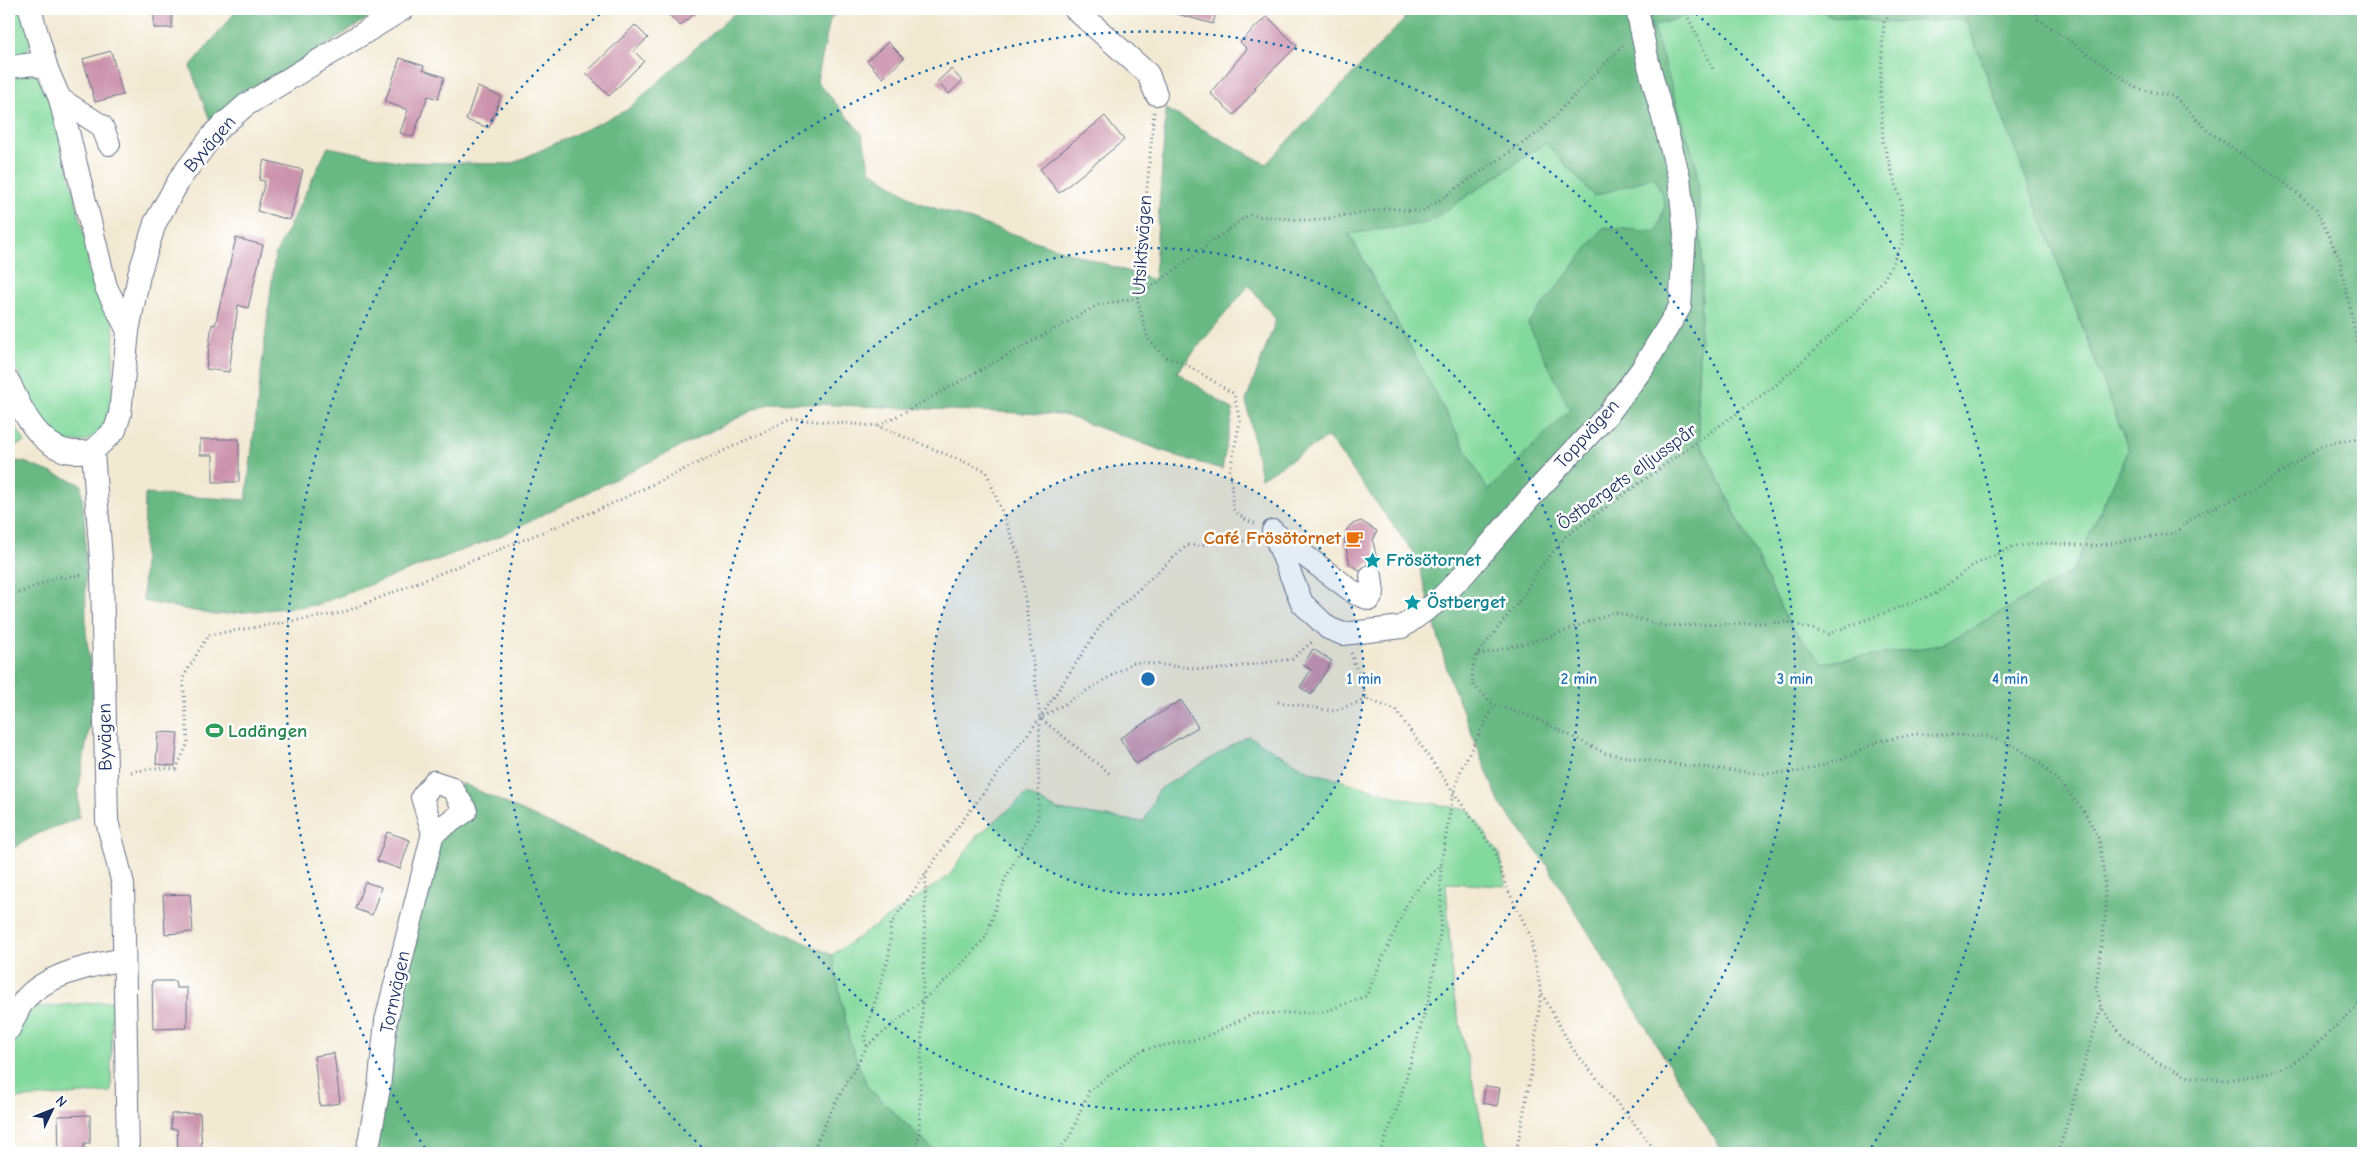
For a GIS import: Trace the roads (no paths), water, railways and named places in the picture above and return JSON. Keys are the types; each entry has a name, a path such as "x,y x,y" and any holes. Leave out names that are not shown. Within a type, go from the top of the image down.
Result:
{"street":[{"path":"30,9 48,70 60,99 106,287 128,331"},
{"name":"Byvägen","path":"128,1153 123,884 107,821 102,573 93,451 115,430 120,414 128,331 139,275 155,223 181,177 216,131 246,105 403,9"},
{"path":"1075,9 1148,74 1156,94"},
{"name":"Toppvägen","path":"1370,576 1373,593 1370,599 1356,594 1273,531 1302,603 1336,631 1402,627 1437,602 1609,413 1642,369 1680,307 1685,234 1679,177 1641,15"},
{"path":"9,68 34,64 48,70"},
{"path":"60,99 102,126 109,144"},
{"path":"9,382 30,422 47,442 58,449 74,453 93,451"},
{"name":"Tornvägen","path":"367,1153 379,1088 386,1021 433,833"},
{"path":"9,1029 27,996 59,977 93,965 124,959"}],"place":[{"name":"Café Frösötornet","path":"1355,538"},
{"name":"Frösötornet","path":"1372,560"},
{"name":"Östberget","path":"1413,602"},
{"name":"Ladängen","path":"214,731"}]}
